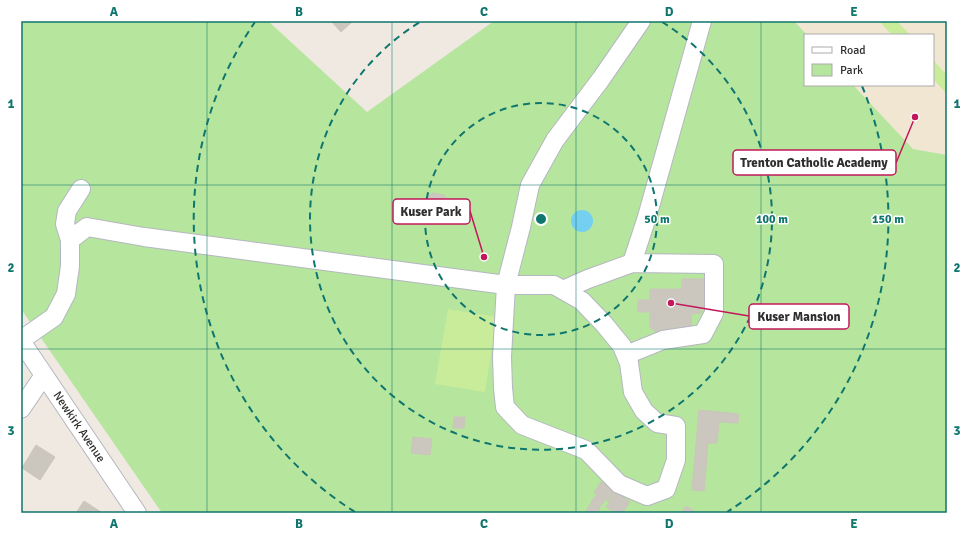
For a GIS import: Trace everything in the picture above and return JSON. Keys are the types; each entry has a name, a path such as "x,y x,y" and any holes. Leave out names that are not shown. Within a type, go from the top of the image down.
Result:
{"street":[{"path":"70,240 87,227 144,237 506,285 554,285 582,301 622,346 629,363 633,392 644,411 656,423 676,426 676,460 666,489 647,496 619,484 586,450 522,425 505,407 503,388 502,357 506,285 530,185 555,140 601,79 641,21"},
{"path":"632,263 648,217 702,21"},
{"path":"21,340 54,317 66,294 70,266 70,240 65,224 67,211 81,189"},
{"path":"563,290 632,263 714,264 714,313 703,334 663,340 626,355"},
{"name":"Newkirk Avenue","path":"21,340 137,513"},
{"path":"21,409 44,375"}],"shaded area":[{"path":"794,21 947,21 947,155 913,149 854,86 934,86 934,34 806,34"}],"green space":[{"path":"21,21 268,21 367,112 494,21 794,21 806,34 804,34 804,86 854,86 913,149 947,155 947,513 162,513 21,309"},
{"path":"879,21 897,21 909,34 891,34"},
{"path":"934,61 947,75 947,94 934,80"},
{"path":"448,309 497,317 485,392 435,384"}],"water":[{"path":"582,210 586,211 592,217 592,225 586,231 582,232 578,231 572,225 571,221 572,217 578,211"}],"building":[{"path":"331,21 353,21 341,32"},
{"path":"433,193 444,195 451,205 448,216 439,222 427,220 421,211 424,199"},
{"path":"682,279 704,279 704,307 701,309 701,313 691,314 692,331 656,332 650,327 650,312 638,312 638,300 650,300 650,289 682,289"},
{"path":"699,410 739,414 738,423 719,422 717,443 708,443 704,491 692,490"},
{"path":"454,417 465,417 464,428 453,428"},
{"path":"413,437 432,439 430,455 411,453"},
{"path":"36,445 55,457 40,480 22,468"},
{"path":"601,482 615,491 608,501 594,492"},
{"path":"616,492 630,502 622,513 616,513 606,507"},
{"path":"597,494 605,500 599,508 591,502"},
{"path":"84,501 101,512 76,513"},
{"path":"591,503 600,509 597,513 589,513 586,511"},
{"path":"686,506 697,513 681,513"}],"place":[{"name":"Trenton Catholic Academy","path":"915,117"},
{"name":"Kuser Park","path":"484,257"},
{"name":"Kuser Mansion","path":"671,303"}]}
